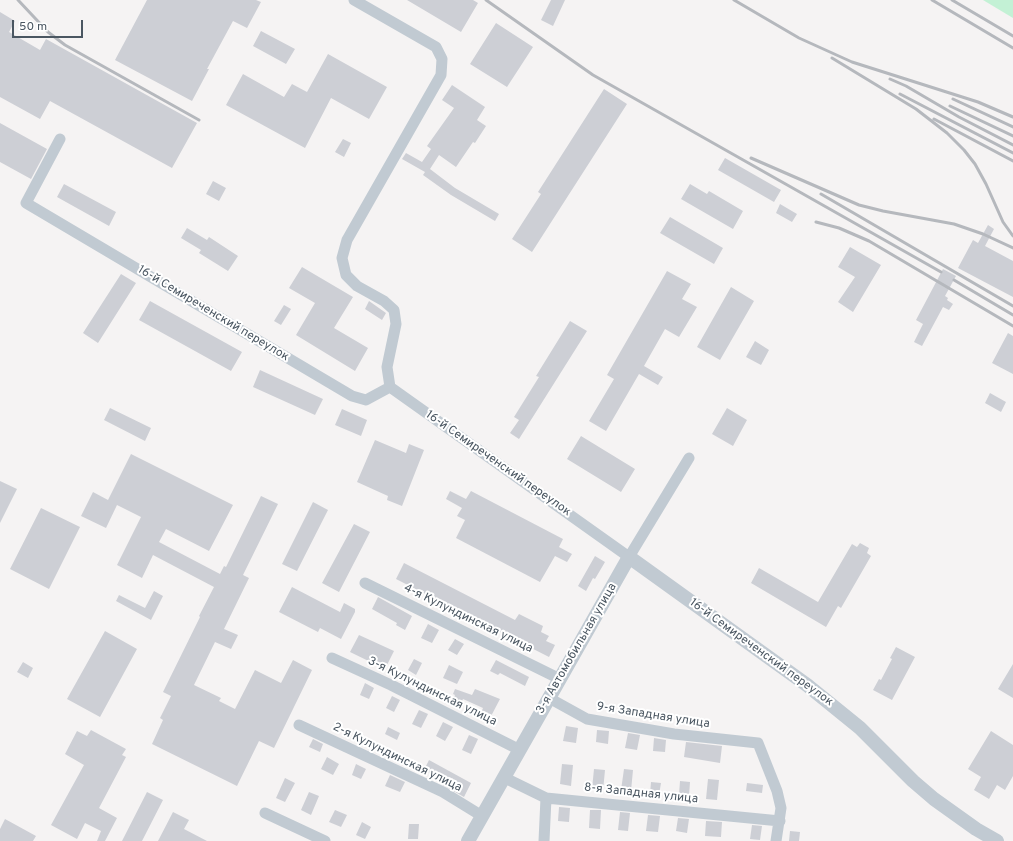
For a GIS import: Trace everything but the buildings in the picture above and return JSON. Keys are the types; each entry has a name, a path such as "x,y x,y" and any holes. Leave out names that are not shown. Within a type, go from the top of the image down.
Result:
{"street":[{"path":"354,0 436,47 442,59 441,75 347,240 342,258 346,275 357,286 384,301 394,310 396,324 387,367 390,387"},
{"name":"16-й Семиреченский переулок","path":"60,139 26,203 352,396 366,400 390,387 807,685 860,728 934,799 976,829 997,841"},
{"name":"3-я Автомобильная улица","path":"468,841 629,557 689,458"},
{"name":"4-я Кулундинская улица","path":"365,583 560,679"},
{"name":"3-я Кулундинская улица","path":"332,658 391,685 520,750"},
{"name":"9-я Западная улица","path":"549,698 588,719 674,734 758,743 777,791 781,808 780,821"},
{"name":"2-я Кулундинская улица","path":"299,725 443,792 482,816"},
{"name":"8-я Западная улица","path":"505,778 546,798 780,821"},
{"path":"544,841 546,798"},
{"path":"265,813 325,841"},
{"path":"776,841 780,821"}],"green space":[{"path":"983,0 1013,0 1013,18"}],"railway":[{"path":"18,0 48,32 65,45 199,120"},
{"path":"486,0 593,75 941,272"},
{"path":"734,0 799,38 852,62 978,102 1013,117"},
{"path":"932,0 1013,48"},
{"path":"952,0 1013,36"},
{"path":"832,58 916,109 947,133 964,150 975,164 986,184 1003,222 1013,236"},
{"path":"890,79 906,86 959,117 1013,145"},
{"path":"900,94 1013,153"},
{"path":"953,99 1013,127"},
{"path":"950,106 1013,136"},
{"path":"934,119 1013,161"},
{"path":"751,158 859,205 954,224 983,234 1013,248"},
{"path":"821,194 1013,306"},
{"path":"816,222 839,228 869,241 1013,326"},
{"path":"954,280 1013,315"}]}
